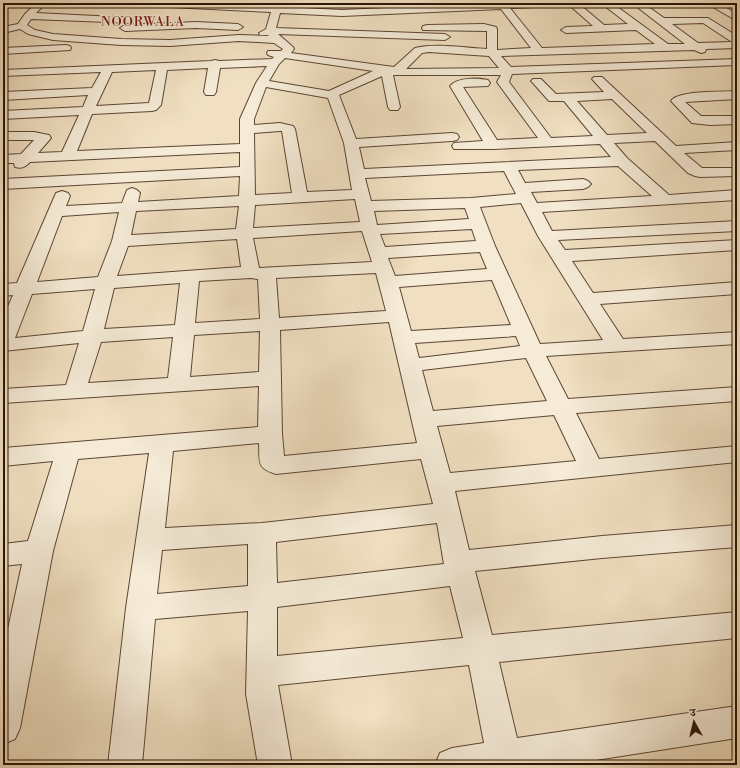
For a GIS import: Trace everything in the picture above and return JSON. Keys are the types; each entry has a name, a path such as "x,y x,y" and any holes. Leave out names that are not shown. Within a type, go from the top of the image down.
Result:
{"street":[{"path":"3,30 20,26 41,3"},
{"path":"150,3 233,6 276,10 354,12 496,4 561,3"},
{"path":"572,3 601,28"},
{"path":"606,3 665,47"},
{"path":"637,3 707,54"},
{"path":"711,3 737,18"},
{"path":"496,4 539,52"},
{"path":"539,4 550,14"},
{"path":"416,28 443,7"},
{"path":"265,32 276,10"},
{"path":"683,11 696,20"},
{"path":"354,12 350,19 395,20"},
{"path":"28,16 133,20"},
{"path":"429,19 484,16"},
{"path":"663,21 708,21 737,41"},
{"path":"3,25 20,26 27,30 81,49"},
{"path":"114,28 137,29 196,25 265,32 391,34 453,38"},
{"path":"346,26 350,28 488,27 492,29 488,40 492,53 548,143"},
{"path":"586,50 563,27 637,27"},
{"path":"3,51 81,49 209,41 239,38 265,32 289,49 279,58 262,83 247,119 247,200 244,233 254,273"},
{"path":"577,41 651,37"},
{"path":"330,94 391,71 405,63 422,49 492,53 737,45"},
{"path":"70,70 81,49"},
{"path":"608,49 627,66"},
{"path":"202,50 217,51"},
{"path":"251,52 279,58 337,62 391,71 504,72 737,62"},
{"path":"493,145 456,86 504,72 617,57 737,53"},
{"path":"3,73 162,66 279,58"},
{"path":"318,73 337,62"},
{"path":"210,92 215,63"},
{"path":"405,63 504,72 537,81 619,78"},
{"path":"3,115 152,108 155,105 162,66"},
{"path":"68,157 96,90 109,68"},
{"path":"391,71 394,107"},
{"path":"598,79 696,172 737,172"},
{"path":"537,81 551,97 615,95"},
{"path":"262,83 298,84 330,94 335,97 352,133 364,206 383,267 410,365 430,450 448,512 460,568 481,650 505,761"},
{"path":"3,96 96,90"},
{"path":"737,95 684,98 677,101 698,120 737,120"},
{"path":"567,97 622,161 666,200"},
{"path":"247,129 280,127 288,129 300,197"},
{"path":"352,133 493,145 658,137"},
{"path":"3,136 34,136 44,138 24,159 4,184"},
{"path":"672,150 737,146"},
{"path":"3,159 246,148"},
{"path":"121,241 244,233 364,206 509,167 622,161"},
{"path":"565,164 602,204"},
{"path":"509,167 547,236 617,346"},
{"path":"4,184 246,171"},
{"path":"75,390 92,336 106,282 121,241 135,178"},
{"path":"3,342 68,181"},
{"path":"364,206 471,203 527,198 583,184"},
{"path":"527,198 602,204 737,195"},
{"path":"57,210 300,197 477,224"},
{"path":"471,203 477,224 486,246 523,330 591,467"},
{"path":"547,236 737,226"},
{"path":"561,256 737,245"},
{"path":"383,267 486,246"},
{"path":"3,290 254,273 383,267 499,274"},
{"path":"254,273 264,275 267,279 270,325 270,434 272,463 276,465 430,450"},
{"path":"178,384 190,277"},
{"path":"587,299 737,288"},
{"path":"3,345 92,336 396,316"},
{"path":"402,338 523,330"},
{"path":"410,365 533,352 737,338"},
{"path":"3,396 270,378"},
{"path":"424,420 560,407 737,394"},
{"path":"3,457 270,434"},
{"path":"125,765 141,608 162,444"},
{"path":"4,724 39,551 68,452"},
{"path":"439,483 591,467 737,454"},
{"path":"150,540 262,533 448,512"},
{"path":"262,533 262,694 275,765"},
{"path":"141,608 263,597 602,547 737,536"},
{"path":"3,555 39,551"},
{"path":"261,672 737,625"},
{"path":"452,765 505,761 737,722"}],"district":[{"name":"NOORWALA","path":"143,21"}]}
